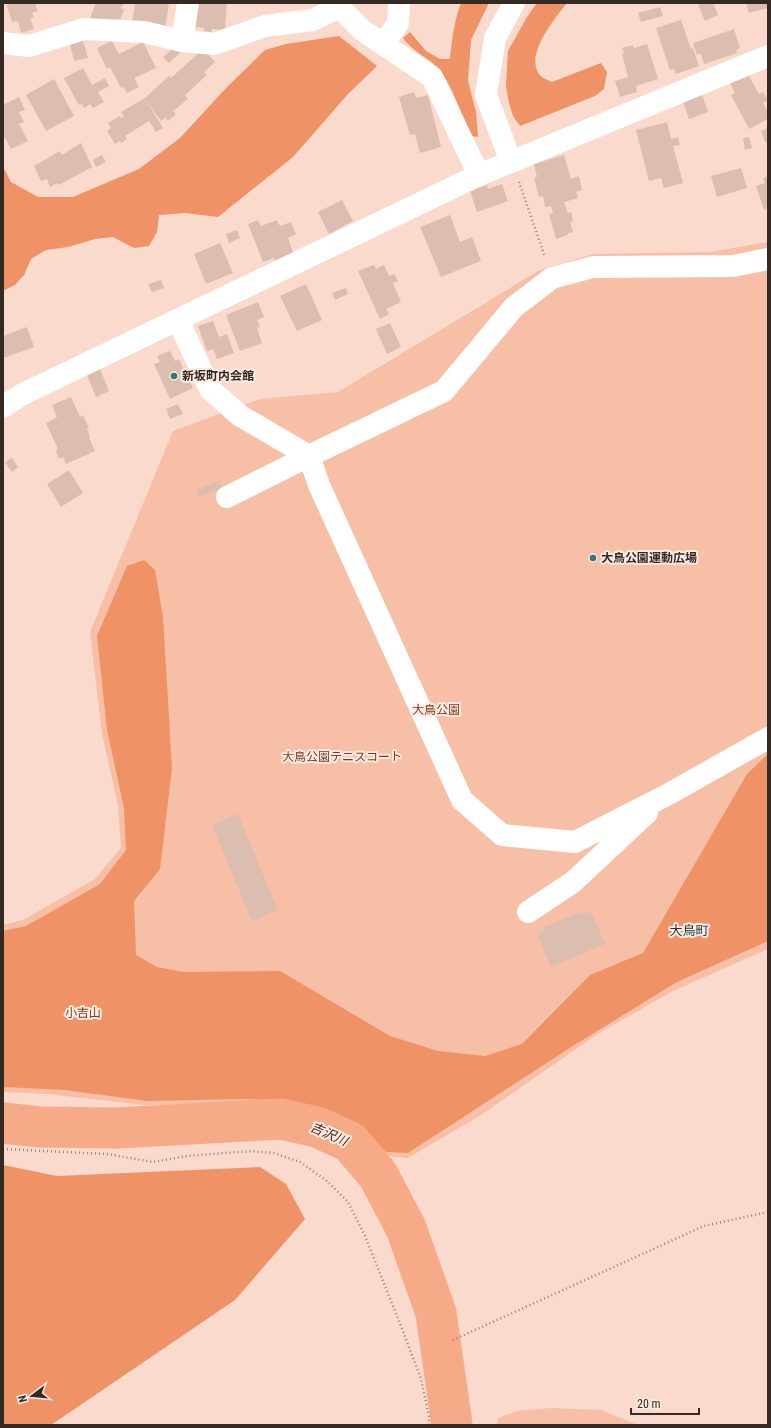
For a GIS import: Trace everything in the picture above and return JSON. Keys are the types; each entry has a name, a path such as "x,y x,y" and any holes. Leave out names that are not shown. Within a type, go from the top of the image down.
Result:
{"street":[{"path":"182,41 188,3"},
{"path":"384,44 398,23 399,3"},
{"path":"511,162 486,94 495,38 514,3"},
{"path":"3,43 29,46 84,29 144,32 182,41 214,44 265,26 313,20 338,5 362,30 432,77 479,175"},
{"path":"3,407 21,396 479,175 768,56"},
{"path":"226,497 444,391 514,307 552,278 593,266 733,266 768,259"},
{"path":"178,320 210,389 239,415 309,456 319,485 462,800 502,835 575,842 667,795 768,738"},
{"path":"528,912 573,882 667,795"}],"path":[{"path":"511,162 552,278"},
{"path":"3,1149 107,1154 153,1162 187,1156 252,1151 274,1153 300,1162 326,1181 348,1202 376,1264 421,1379 429,1416 429,1425"},
{"path":"453,1340 704,1226 768,1212"}],"green space":[{"path":"461,3 489,3 471,40 468,81 476,112 478,137 472,136 451,88 442,73 434,64 412,48 403,38 410,32 426,51 440,59 450,59 455,24"},
{"path":"537,3 567,3 549,27 539,47 536,57 536,66 540,75 552,82 601,63 607,72 604,89 595,96 520,126 513,116 506,86 508,51 527,17"},
{"path":"339,36 377,66 348,94 293,157 218,217 185,213 159,215 157,232 149,246 134,248 113,237 95,239 68,247 46,250 31,259 24,275 15,285 3,291 3,167 11,182 38,197 73,197 139,169 180,138 227,87 265,50 286,44"},
{"name":"大鳥公園","path":"768,242 768,949 673,991 599,1033 481,1115 408,1158 386,1156 350,1127 282,1104 144,1105 48,1094 3,1092 3,925 23,920 95,879 121,848 118,805 102,734 90,632 173,431 260,399 338,392 538,271 593,254 710,252"},
{"name":"小吉山","path":"144,560 155,570 163,617 172,768 160,869 134,901 136,955 157,967 184,972 280,971 390,1036 438,1051 485,1056 522,1044 590,975 643,953 747,774 768,754 768,941 677,982 576,1044 408,1153 386,1152 354,1122 286,1100 244,1099 147,1101 65,1090 3,1087 3,931 26,926 100,884 126,850 124,808 107,730 97,636 127,566"},
{"path":"3,1165 57,1176 260,1167 286,1184 305,1219 235,1300 51,1425 3,1425"},
{"path":"551,1408 601,1410 638,1425 497,1425 498,1418 517,1411"}],"building":[{"path":"6,3 35,3 38,11 32,13 34,17 30,18 34,29 21,33 18,21 12,22"},
{"path":"96,3 124,3 121,8 124,10 120,20 116,19 114,24 102,23 90,18"},
{"path":"135,3 169,3 165,28 132,23"},
{"path":"193,3 227,3 225,30 212,29 211,32 204,31 204,28 196,27 197,15"},
{"path":"713,3 718,15 705,21 698,5"},
{"path":"746,3 768,3 768,8 749,13"},
{"path":"660,7 663,16 641,22 638,13"},
{"path":"681,20 691,49 693,48 699,66 676,74 674,69 670,70 656,28"},
{"path":"734,29 740,48 736,50 737,53 704,64 701,54 697,55 693,43"},
{"path":"83,40 88,58 74,61 70,44"},
{"path":"112,41 119,54 143,42 156,68 134,78 139,87 127,93 124,87 121,88 110,67 107,69 97,48"},
{"path":"647,44 658,79 636,86 637,92 620,97 615,81 628,77 622,54 624,53 622,48 633,45 634,48"},
{"path":"176,45 182,51 169,63 163,57"},
{"path":"203,49 215,62 204,72 207,75 185,95 188,99 173,111 176,114 168,121 165,118 161,121 146,100 163,128 156,132 149,121 125,136 127,139 121,143 120,141 115,144 107,131 111,128 108,123 120,116 121,118 124,116 121,112 145,98 169,76 171,78"},
{"path":"83,68 92,85 105,78 109,86 98,92 104,102 93,108 90,104 84,108 82,104 79,105 64,78"},
{"path":"748,74 759,94 763,92 768,100 763,103 768,112 768,119 749,129 731,95 735,93 730,83"},
{"path":"54,79 74,116 46,131 26,95"},
{"path":"414,92 416,98 428,95 441,147 420,153 415,134 410,135 399,97"},
{"path":"701,92 708,112 689,119 682,99"},
{"path":"19,97 25,110 19,112 24,122 19,124 28,141 11,149 3,134 3,105"},
{"path":"667,122 671,139 678,137 680,145 673,146 683,183 664,188 661,178 649,181 636,130"},
{"path":"768,128 768,142 765,142 761,131"},
{"path":"749,137 752,148 745,150 743,138"},
{"path":"81,143 92,167 59,185 58,183 50,187 47,179 41,181 34,166 60,151 62,155"},
{"path":"102,155 106,162 96,167 93,160"},
{"path":"564,155 571,179 579,176 582,190 576,192 578,198 564,202 568,213 571,212 573,221 570,222 573,232 556,239 549,214 553,213 551,206 545,207 543,196 539,197 534,178 537,177 534,164"},
{"path":"741,168 747,188 717,197 711,176"},
{"path":"768,176 768,208 764,210 756,186 765,183 763,178"},
{"path":"502,184 508,201 477,212 470,191 487,185 488,189"},
{"path":"342,200 353,221 329,234 318,212"},
{"path":"450,215 460,242 472,237 481,261 441,277 420,227"},
{"path":"258,220 261,226 277,220 280,226 291,222 296,234 288,238 294,255 275,262 274,258 263,262 248,224"},
{"path":"237,230 240,238 229,243 226,234"},
{"path":"220,243 233,273 206,284 194,254"},
{"path":"374,265 376,269 384,265 389,276 394,274 398,281 393,283 401,302 386,309 389,314 380,319 358,271"},
{"path":"161,280 164,288 152,292 148,284"},
{"path":"306,284 322,320 297,331 280,296"},
{"path":"346,288 348,294 335,300 332,293"},
{"path":"258,302 264,317 257,320 260,327 257,328 262,343 240,351 226,315"},
{"path":"213,321 219,337 227,334 234,353 217,359 213,349 207,351 198,326"},
{"path":"390,323 401,347 387,354 376,329"},
{"path":"27,327 34,347 3,358 3,336"},
{"name":"新坂町内会館","path":"170,351 175,361 179,359 193,388 170,399 154,364 160,362 157,356"},
{"path":"100,369 109,391 96,397 87,375"},
{"path":"71,397 80,417 83,415 89,428 87,429 89,438 95,451 66,464 63,457 59,459 56,450 58,449 46,423 57,417 52,405"},
{"path":"178,404 183,414 170,419 166,409"},
{"path":"12,458 18,467 12,472 5,462"},
{"path":"69,470 83,493 61,507 47,484"},
{"path":"219,481 222,488 199,496 196,490"},
{"path":"238,814 278,910 252,921 212,825"},
{"path":"591,911 605,944 551,967 537,934 545,930 544,927 580,912 581,915"}],"waterway":[{"name":"吉沢川","path":"3,1123 40,1127 117,1128 281,1119 317,1127 350,1142 378,1175 406,1228 436,1313 452,1425"}],"place":[{"name":"新坂町内会館","path":"174,376"},
{"name":"大鳥公園運動広場","path":"593,558"}],"district":[{"name":"大鳥町","path":"689,930"}],"park label":[{"name":"大鳥公園テニスコート","path":"342,757"}]}
